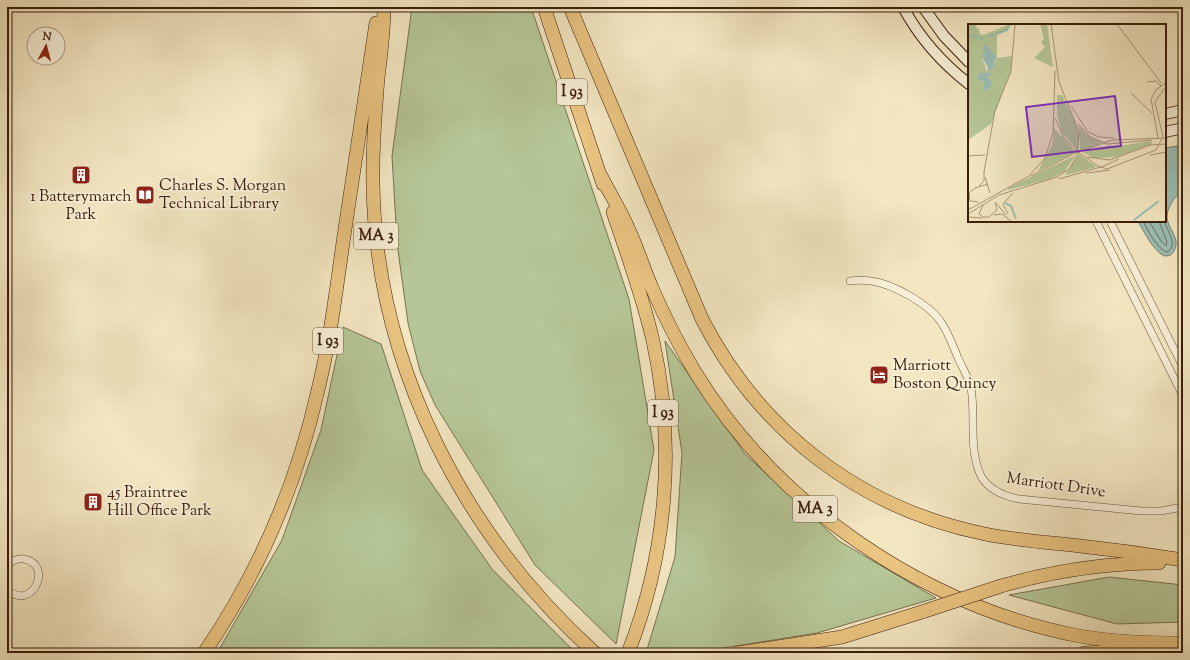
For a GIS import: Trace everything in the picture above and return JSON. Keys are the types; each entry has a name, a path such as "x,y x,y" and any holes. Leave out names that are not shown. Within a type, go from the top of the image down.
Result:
{"highway":[{"name":"I 93","path":"204,653 240,595 268,538 286,494 311,420 322,373 330,327 378,7"},
{"name":"MA 3","path":"384,7 384,30 377,92 374,140 374,208 378,256 383,288 399,350 427,425 449,469 471,506 521,575 552,612 595,653"},
{"name":"I 93","path":"544,7 640,293 653,340 660,376 665,434 665,483 660,536 648,590 628,653"},
{"path":"570,7 700,315 719,350 739,381 768,415 787,433 819,460 858,487 901,508 933,520 955,527 995,536 1183,560"},
{"name":"MA 3","path":"601,176 628,228 665,316 704,385 762,460 797,494 833,524 872,551 913,576 1000,614 1062,632 1094,638 1126,642 1183,644"},
{"path":"738,653 842,637 1001,586 1051,573 1100,565 1141,563 1183,564"},
{"path":"1084,653 1130,652 1183,644"}],"street":[{"path":"903,7 915,27 931,48 968,83"},
{"path":"923,7 944,36 968,61"},
{"path":"1166,114 1183,110"},
{"path":"1166,132 1183,128"},
{"path":"1096,222 1183,396"},
{"path":"1110,222 1183,367"},
{"name":"Marriott Drive","path":"850,281 872,281 892,288 924,306 934,314 942,324 970,388 975,450 978,467 984,480 994,490 1002,495 1019,499 1141,511 1161,511 1183,506"},
{"path":"7,565 15,560 25,559 34,564 39,578 36,587 30,593 7,598"},
{"path":"7,589 15,594 21,595"}],"green space":[{"path":"412,7 531,7 629,299 654,450 616,644 535,565 435,405 420,371 408,323 397,243 392,156"},
{"path":"343,327 381,344 422,470 492,569 576,653 217,653 282,540 321,430"},
{"path":"665,341 745,454 839,541 936,598 817,633 692,653 646,653 675,557 682,453"},
{"path":"1109,577 1183,585 1183,622 1117,624 1009,595"}],"water":[{"path":"1183,145 1183,190 1177,195 1168,209 1168,222 1175,238 1176,246 1171,254 1164,256 1156,250 1139,222 1166,222 1166,148"}],"place":[{"name":"1 Batterymarch Park","path":"81,175"},
{"name":"Charles S. Morgan Technical Library","path":"145,195"},
{"name":"Marriott Boston Quincy","path":"879,375"},
{"name":"45 Braintree Hill Office Park","path":"93,502"}]}
